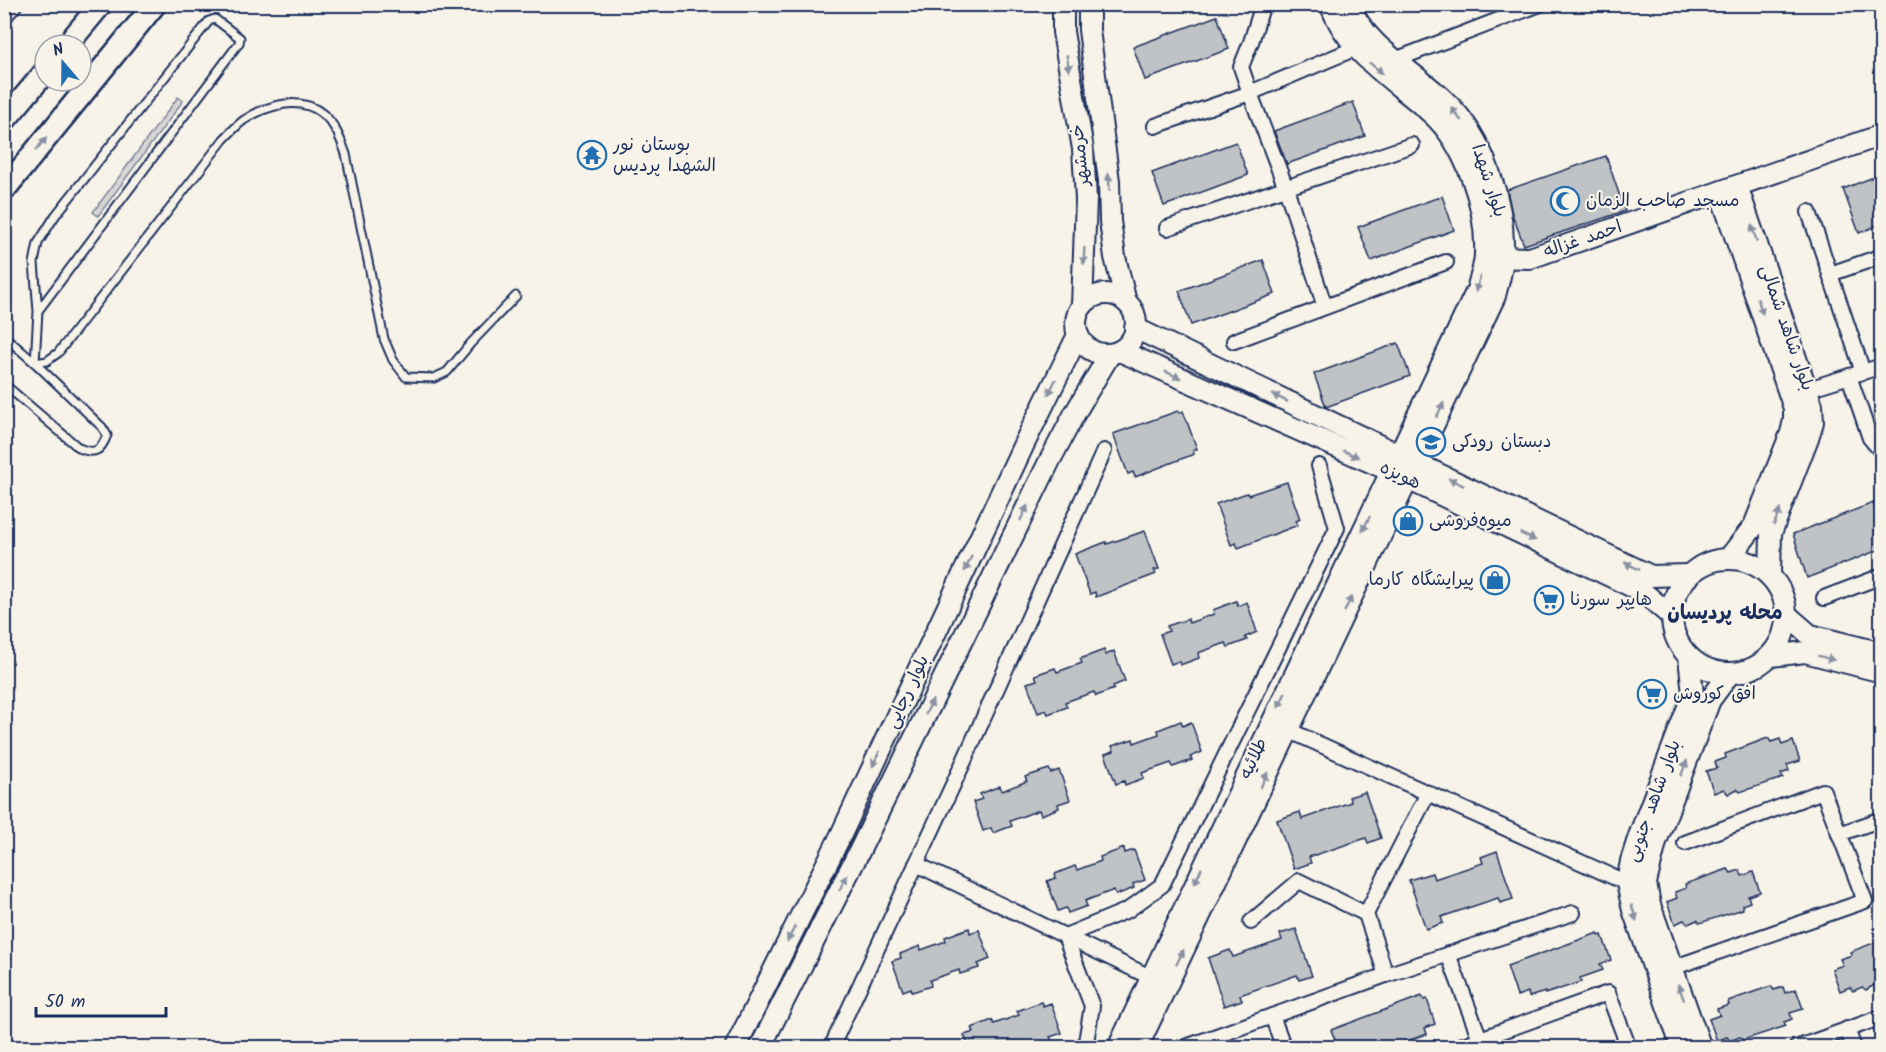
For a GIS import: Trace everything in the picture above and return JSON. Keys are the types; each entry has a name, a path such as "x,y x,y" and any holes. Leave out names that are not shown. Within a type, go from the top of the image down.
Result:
{"main road":[{"path":"77,33 101,4"},
{"path":"4,190 155,4"},
{"path":"4,121 33,86"}],"street":[{"path":"4,17 15,4"},
{"name":"خرمشهر","path":"1063,4 1063,32 1083,149 1086,199 1082,306"},
{"name":"خرمشهر","path":"1089,4 1089,30 1109,181 1111,230 1126,302"},
{"path":"1263,4 1241,67 1286,189 1325,307"},
{"name":"بلوار شهدا","path":"1330,4 1338,24 1364,43 1380,48 1395,60 1413,86"},
{"name":"بلوار شهدا","path":"1349,4 1364,43 1367,60 1447,102 1476,139 1503,219 1494,257 1494,296 1403,467"},
{"path":"1395,60 1533,6"},
{"path":"1155,126 1250,93 1364,43"},
{"name":"احمد غزاله","path":"1494,257 1530,258 1881,135"},
{"path":"1167,228 1412,146"},
{"name":"بلوار شاهد شمالی","path":"1728,189 1808,389 1812,405 1813,423 1771,533 1770,574"},
{"name":"بلوار شاهد شمالی","path":"1728,189 1794,408 1791,433 1754,526 1729,558"},
{"path":"1809,212 1830,274 1870,438 1881,452"},
{"path":"1830,274 1881,256"},
{"path":"1234,341 1446,262"},
{"path":"1109,294 1126,302 1135,318 1136,328 1133,337 1115,352 1100,354 1083,344 1076,325 1077,315 1082,306 1099,295 1109,294"},
{"name":"هویزه","path":"1136,328 1643,592 1671,616"},
{"name":"بلوار رجایی","path":"735,1047 839,839 1023,444 1078,335"},
{"name":"هویزه","path":"1115,352 1403,467 1651,576 1688,575"},
{"name":"بلوار رجایی","path":"760,1047 858,854 1049,462 1075,413 1115,352"},
{"path":"1808,389 1881,366"},
{"path":"831,1047 1104,451"},
{"path":"1065,936 1128,910 1162,885 1337,528 1319,466"},
{"name":"طلائیه","path":"1118,1047 1159,981 1403,467"},
{"path":"1729,558 1751,562 1770,574 1783,593 1787,615 1783,637 1771,656 1752,669 1730,674 1708,669 1689,657 1676,638 1671,616 1676,594 1688,575 1707,562 1729,558"},
{"path":"1824,598 1881,576"},
{"path":"1787,615 1810,635 1881,653"},
{"path":"1771,656 1805,652 1881,672"},
{"name":"بلوار شاهد جنوبی","path":"1682,1047 1633,910 1627,883 1639,836 1693,694 1689,657"},
{"name":"بلوار شاهد جنوبی","path":"1701,1047 1650,905 1646,883 1649,865 1710,700 1730,674"},
{"path":"1280,727 1627,883"},
{"path":"1672,968 1865,901 1823,791 1685,843"},
{"path":"1386,975 1366,914 1428,793"},
{"path":"1839,834 1881,819"},
{"path":"916,864 1159,981"},
{"path":"1251,922 1299,881 1366,914"},
{"path":"1183,1047 1386,975 1573,913"},
{"path":"1065,936 1092,1006 1085,1047"},
{"path":"1448,954 1480,1039"},
{"name":"طلائیه","path":"1137,1047 1159,981"},
{"path":"1455,1047 1608,993 1629,1047"},
{"path":"1272,1016 1284,1047"},
{"path":"1796,1047 1881,1017"},
{"path":"1847,1029 1854,1047"}],"lane":[{"path":"35,363 38,311 34,263 38,243 62,206 209,21 215,19 240,38 239,43 38,311"},
{"path":"35,363 47,361 58,353 230,133 243,121 267,108 292,102 311,107 323,114 339,137 346,154 384,339 393,360 406,377 434,378 447,372 516,296"},
{"path":"4,336 102,428 107,435 99,449 88,452 79,447 4,384"}],"shaded area":[{"path":"178,97 183,101 98,216 93,212"}],"building":[{"path":"1217,16 1229,49 1145,80 1133,47"},
{"path":"1353,102 1365,136 1287,164 1274,131"},
{"path":"1236,142 1248,175 1164,206 1152,173"},
{"name":"مسجد صاحب الزمان","path":"1606,156 1625,211 1524,245 1512,214 1507,190"},
{"path":"1881,174 1881,224 1859,233 1843,189"},
{"path":"1442,196 1454,230 1371,261 1358,227"},
{"path":"1263,260 1275,294 1191,325 1179,291"},
{"path":"1398,343 1410,376 1326,407 1314,374"},
{"path":"1178,411 1179,413 1183,411 1197,449 1193,450 1194,454 1135,477 1133,472 1128,474 1113,434"},
{"path":"1287,482 1300,519 1296,521 1298,525 1238,548 1236,543 1231,545 1216,504"},
{"path":"1873,503 1881,525 1881,549 1807,578 1793,534"},
{"path":"1145,531 1159,569 1154,570 1156,574 1096,597 1095,592 1090,594 1075,554"},
{"path":"1236,601 1238,606 1247,602 1257,632 1245,637 1247,640 1228,647 1226,643 1198,653 1199,658 1180,665 1179,661 1171,664 1160,634 1169,631 1167,626 1188,619 1189,623 1214,614 1213,610"},
{"path":"1104,650 1106,655 1114,651 1125,681 1113,686 1114,689 1096,696 1094,692 1065,702 1067,707 1048,714 1046,710 1038,713 1027,683 1037,680 1035,675 1055,668 1057,672 1082,663 1080,659"},
{"path":"1181,721 1183,726 1191,722 1202,752 1190,757 1192,760 1173,767 1171,763 1142,773 1144,778 1125,785 1124,781 1116,784 1105,754 1114,751 1112,746 1133,739 1134,743 1159,734 1158,730"},
{"path":"1768,738 1771,742 1780,739 1782,745 1793,741 1800,761 1787,765 1789,771 1781,774 1783,778 1740,792 1737,789 1728,794 1724,789 1714,793 1706,771 1717,768 1715,762 1726,758 1725,754"},
{"path":"1049,769 1051,773 1059,770 1070,800 1058,804 1059,808 1041,815 1039,810 1010,821 1012,826 993,833 991,828 983,831 973,802 982,799 980,794 1000,786 1002,791 1027,781 1025,777"},
{"path":"1365,792 1381,838 1368,843 1366,838 1309,857 1311,863 1294,869 1277,820 1300,812 1302,819 1351,802 1349,797"},
{"path":"1124,848 1125,853 1134,850 1145,880 1133,884 1134,888 1116,895 1114,890 1085,901 1087,906 1068,913 1066,908 1058,911 1047,881 1056,878 1055,874 1075,866 1077,870 1101,861 1100,857"},
{"path":"1497,851 1513,899 1500,903 1498,898 1441,917 1443,923 1426,929 1409,880 1432,873 1434,879 1483,863 1481,857"},
{"path":"1728,869 1731,873 1740,870 1742,876 1753,872 1760,892 1748,896 1750,902 1742,905 1743,909 1700,923 1697,920 1688,924 1684,920 1675,924 1667,902 1677,898 1675,892 1686,888 1685,884"},
{"path":"969,928 970,933 979,930 990,959 978,964 979,968 960,974 959,970 930,980 931,986 912,992 911,988 903,991 892,961 901,958 900,954 920,946 921,950 946,941 945,937"},
{"path":"1296,929 1312,976 1299,980 1297,975 1240,995 1242,1000 1224,1006 1208,958 1230,950 1233,957 1282,940 1280,934"},
{"path":"1598,933 1599,936 1602,935 1611,960 1600,964 1603,970 1580,978 1581,982 1545,994 1545,992 1529,997 1528,992 1517,996 1507,966"},
{"path":"1881,940 1881,981 1866,990 1862,987 1853,991 1850,987 1840,991 1832,969 1843,965 1840,959 1852,955 1850,952"},
{"path":"1771,986 1774,990 1783,987 1785,993 1796,989 1803,1009 1790,1013 1792,1019 1784,1022 1786,1026 1743,1040 1740,1037 1730,1041 1727,1037 1717,1041 1709,1019 1720,1015 1717,1009 1729,1005 1728,1001"},
{"path":"1422,996 1424,1000 1427,999 1435,1024 1425,1028 1427,1034 1404,1042 1406,1047 1338,1047 1331,1030"},
{"path":"1041,1002 1043,1006 1051,1003 1062,1033 1050,1037 1052,1041 1035,1047 1031,1044 1021,1047 969,1047 964,1035 974,1032 972,1028 992,1020 994,1024 1019,1015 1017,1011"}],"place":[{"name":"بوستان نور الشهدا پردیس","path":"592,155"},
{"name":"مسجد صاحب الزمان","path":"1565,201"},
{"name":"دبستان رودکی","path":"1431,442"},
{"name":"میوه‌فروشی","path":"1408,521"},
{"name":"پیرایشگاه کارما","path":"1495,580"},
{"name":"هایپر سورنا","path":"1549,600"},
{"name":"افق کوروش","path":"1652,694"}],"district":[{"name":"محله پردیسان","path":"1725,614"}]}
